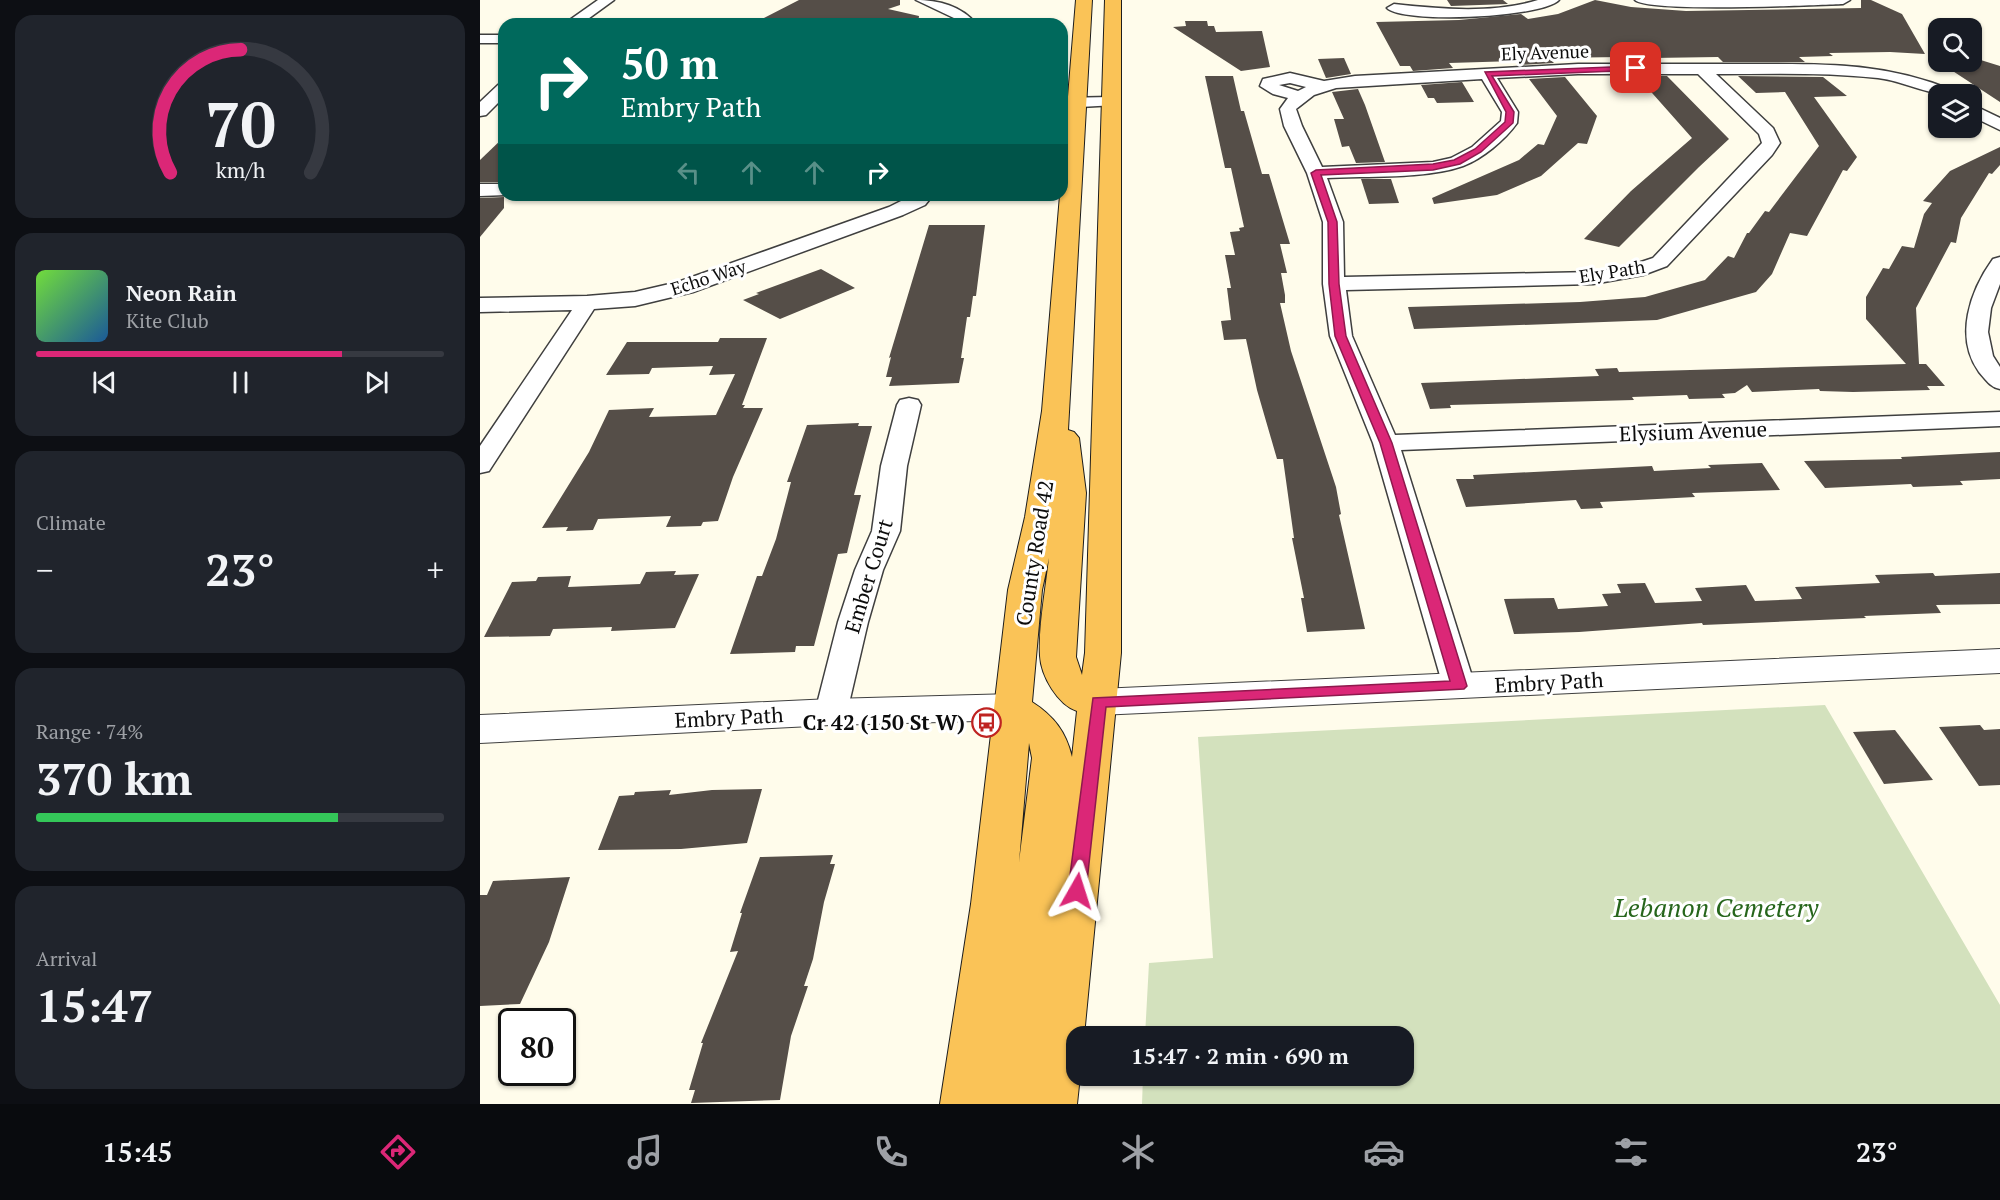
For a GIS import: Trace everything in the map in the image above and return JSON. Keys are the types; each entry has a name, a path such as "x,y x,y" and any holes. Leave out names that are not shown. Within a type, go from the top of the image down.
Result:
{"highway":[{"name":"County Road 42","path":"1068,127 1069,103 1084,0"},
{"path":"1052,1104 1099,702 1102,653 1113,0"},
{"name":"County Road 42","path":"965,1104 993,904 1025,590 1041,517 1056,411 1065,201"},
{"path":"1056,411 1063,425 1070,493 1058,657 1065,679 1081,699 1099,702"},
{"path":"1012,1104 1052,758 1048,736 1044,730 1013,707"}],"street":[{"path":"580,18 607,0"},
{"path":"923,0 963,18"},
{"path":"1394,8 1498,11 1525,8 1552,0"},
{"path":"1642,0 1686,3 1843,0"},
{"path":"480,39 498,39"},
{"name":"Ely Avenue","path":"1295,101 1323,86 1365,80 1578,69 1873,72 1913,70 1934,84"},
{"name":"Ely Path","path":"1334,284 1593,278 1636,271 1660,262 1766,151 1771,143 1767,132 1702,69"},
{"path":"1316,173 1433,167 1457,162 1478,151 1509,123 1510,112 1487,74"},
{"path":"1323,86 1290,78 1269,82 1268,86 1295,101 1288,109 1293,126 1316,173 1333,222 1334,284 1341,336 1386,443 1459,686"},
{"path":"480,111 498,94"},
{"path":"1069,103 1110,102"},
{"path":"1982,115 2000,125"},
{"path":"480,190 498,190"},
{"name":"Echo Way","path":"480,305 587,303 635,298 685,287 918,201"},
{"path":"2000,263 1986,288 1975,337 1981,358 2000,382"},
{"path":"480,465 587,303"},
{"name":"Ember Court","path":"831,712 853,622 869,570 886,531 894,466 909,405"},
{"name":"Elysium Avenue","path":"1386,443 2000,419"},
{"name":"Embry Path","path":"1099,702 2000,661"},
{"name":"Embry Path","path":"480,729 831,712 1013,707"}],"green space":[{"name":"Lebanon Cemetery","path":"1825,705 2000,1005 2000,1104 1142,1104 1143,1086 1414,1086 1414,1026 1146,1026 1149,963 1213,958 1198,737"}],"building":[{"path":"799,0 900,0 900,5 888,9 919,16 919,18 764,18"},
{"path":"1447,0 1503,0 1508,4 1451,6"},
{"path":"1595,0 1631,7 1686,11 1861,8 1861,0 1871,0 1902,14 1925,54 1829,53 1833,56 1799,57 1805,62 1723,62 1718,57 1652,58 1655,62 1625,62 1621,57 1549,58 1554,63 1519,65 1516,61 1449,63 1453,68 1413,71 1410,66 1400,66 1376,22 1459,20 1521,14 1528,19 1558,14"},
{"path":"1185,21 1207,21 1208,26 1214,26 1216,32 1262,31 1270,67 1241,71 1173,27 1186,26"},
{"path":"1344,58 1351,74 1326,78 1318,59"},
{"path":"1982,60 2000,66 2000,102 1982,90 1982,84 1973,84 1954,72 1982,72"},
{"path":"1205,76 1233,76 1241,111 1244,111 1262,174 1269,174 1290,244 1280,244 1287,273 1281,273 1285,303 1280,303 1291,351 1336,487 1341,514 1339,515 1365,629 1307,632 1301,598 1304,598 1292,538 1294,538 1283,459 1277,459 1257,390 1246,339 1224,340 1221,321 1231,320 1227,288 1231,288 1225,255 1235,255 1230,232 1240,231 1239,228 1244,227 1231,168 1225,168"},
{"path":"1637,76 1667,76 1729,139 1619,247 1584,239 1631,191 1692,138"},
{"path":"1738,76 1823,77 1847,96 1814,97 1857,157 1847,171 1843,170 1807,236 1790,233 1772,274 1756,292 1657,320 1414,329 1408,307 1580,302 1645,297 1705,280 1728,256 1734,258 1747,233 1765,211 1769,212 1819,146 1785,92 1756,93"},
{"path":"1565,77 1597,116 1587,144 1578,143 1541,176 1497,195 1434,204 1432,198 1519,160 1538,144 1544,145 1557,116 1529,79"},
{"path":"1462,82 1474,102 1437,103 1434,98 1428,98 1421,85"},
{"path":"1358,89 1385,162 1356,163 1349,146 1342,147 1334,119 1344,119 1332,92"},
{"path":"498,143 498,182 480,182 480,160"},
{"path":"2000,147 2000,165 1992,174 1989,173 1961,218 1956,243 1951,242 1916,308 1919,364 1926,364 1945,386 1927,386 1930,390 1853,392 1820,391 1819,389 1752,392 1747,385 1735,393 1722,394 1725,398 1689,399 1687,395 1632,397 1634,400 1450,405 1451,408 1430,409 1421,383 1599,376 1595,369 1617,368 1619,372 1906,364 1866,319 1866,297 1883,268 1889,269 1902,246 1914,248 1924,214 1932,203 1923,201 1950,171"},
{"path":"1361,179 1391,179 1399,203 1369,204"},
{"path":"498,197 498,201 504,201 504,208 480,237 480,198"},
{"path":"929,225 985,225 976,296 973,296 970,317 967,317 961,358 964,358 959,383 889,386 892,377 886,377 891,357 889,358"},
{"path":"821,269 855,288 780,319 743,300 759,294 756,293"},
{"path":"720,338 767,338 742,405 745,405 743,408 763,408 733,477 718,521 703,522 701,526 666,527 671,516 598,519 593,530 566,531 568,527 542,528 589,452 609,410 654,408 649,417 716,415 735,374 709,375 713,366 652,368 649,374 606,375 627,342 718,342"},
{"path":"859,423 858,426 872,426 854,495 861,495 847,553 838,554 814,646 796,646 795,652 730,654 757,576 762,576 776,539 791,482 787,482 807,425"},
{"path":"2000,452 2000,479 1960,481 1963,485 1913,487 1911,484 1825,488 1804,461 1902,459 1901,457"},
{"path":"1762,463 1780,490 1692,493 1695,497 1600,502 1603,508 1581,509 1576,500 1466,507 1456,479 1474,479 1473,475 1652,466 1654,471 1711,468 1708,465"},
{"path":"676,571 674,575 699,574 675,628 611,631 612,627 553,629 550,636 484,637 512,582 536,581 538,577 571,576 568,587 640,584 646,572"},
{"path":"1933,573 1935,576 2000,573 2000,604 1936,605 1941,613 1864,616 1866,618 1703,625 1702,623 1579,632 1514,634 1504,599 1554,598 1558,609 1608,606 1602,594 1621,593 1617,584 1645,583 1655,603 1702,601 1695,588 1746,585 1755,601 1802,599 1795,587 1880,583 1875,575"},
{"path":"1980,725 1984,730 2000,729 2000,785 1979,786 1939,727"},
{"path":"1895,730 1933,780 1884,784 1853,732"},
{"path":"762,789 747,843 681,849 598,850 619,796 634,795 635,792 671,790 669,795 712,790"},
{"path":"833,855 830,864 835,864 824,902 813,959 804,986 808,986 791,1036 780,1100 691,1103 695,1090 689,1090 703,1043 701,1043 738,951 730,952 742,913 740,913 760,857"},
{"path":"570,877 549,942 520,1004 480,1006 480,895 487,895 493,881"}],"place":[{"name":"Cr 42 (150 St W)","path":"986,722"}],"route":[{"path":"1077,891 1099,702 1459,686 1386,443 1341,336 1334,284 1333,222 1316,173 1433,167 1457,162 1478,151 1509,123 1510,112 1487,74 1636,68"}]}
